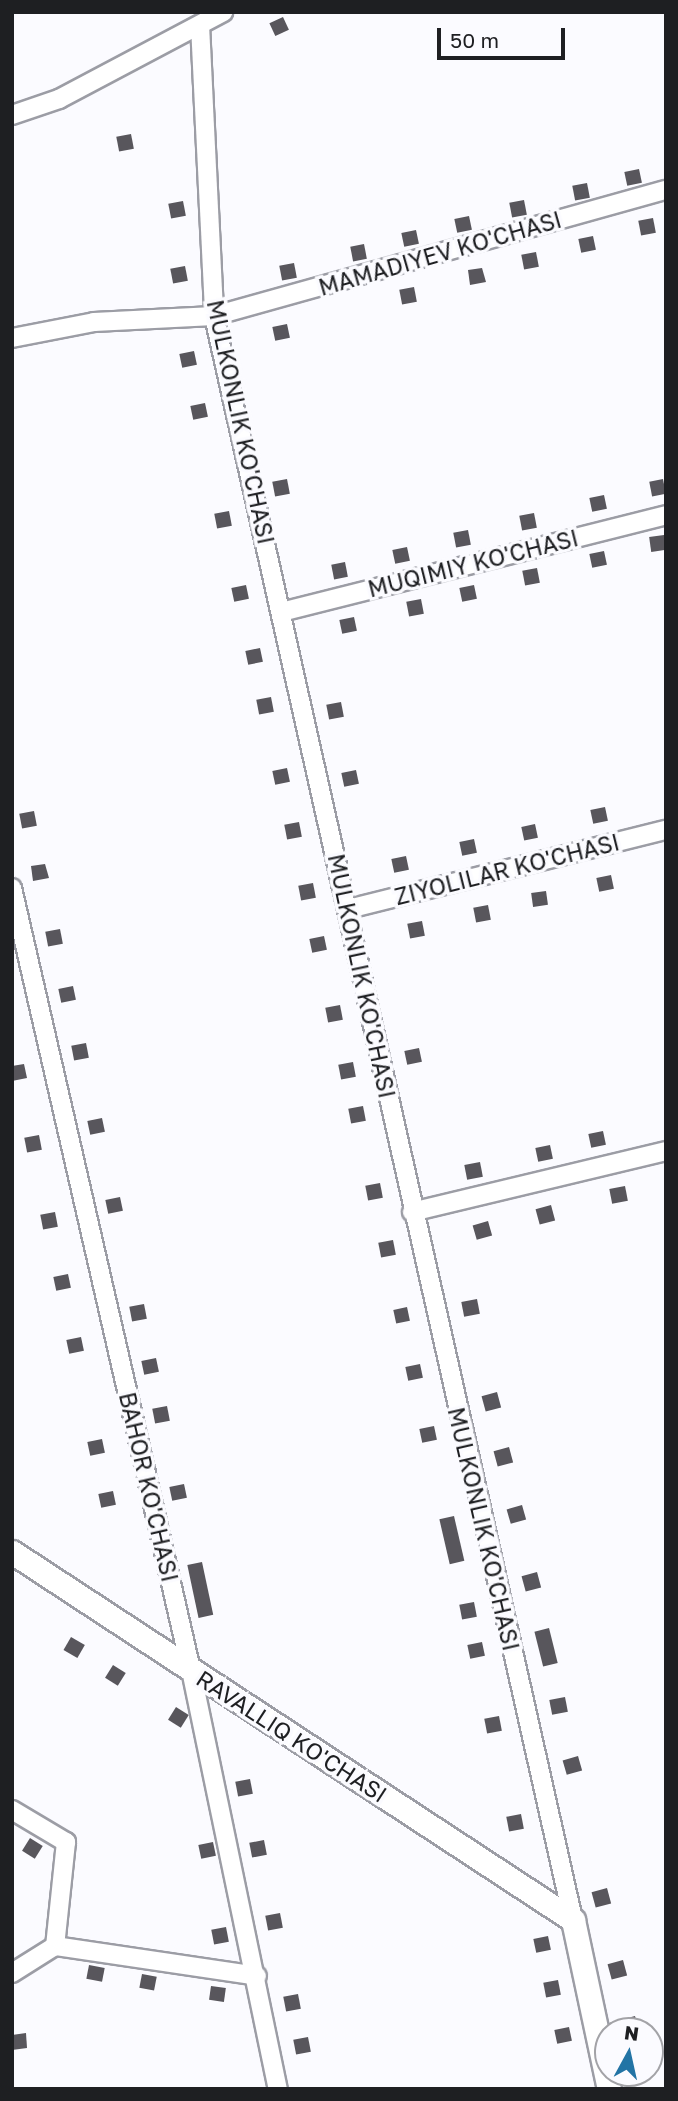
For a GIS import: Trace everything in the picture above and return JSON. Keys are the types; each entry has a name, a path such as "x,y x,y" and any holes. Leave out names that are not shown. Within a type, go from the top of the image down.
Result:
{"street":[{"path":"12,115 59,99 223,12"},
{"name":"MULKONLIK KO'CHASI","path":"200,25 214,316 348,909 412,1212 573,1920"},
{"name":"MAMADIYEV KO'CHASI","path":"12,338 94,321 214,316 666,191"},
{"name":"MUQIMIY KO'CHASI","path":"281,612 666,515"},
{"name":"ZIYOLILAR KO'CHASI","path":"348,909 666,830"},
{"name":"BAHOR KO'CHASI","path":"12,888 191,1670 257,1976 278,2089"},
{"path":"412,1212 666,1151"},
{"name":"RAVALLIQ KO'CHASI","path":"12,1552 573,1920"},
{"path":"12,1810 66,1842 55,1946"},
{"path":"573,1920 609,2089"},
{"path":"12,1973 55,1946 257,1976"}],"building":[{"path":"283,17 289,30 275,36 269,23"},
{"path":"131,134 134,149 119,152 116,137"},
{"path":"639,169 642,183 627,186 624,172"},
{"path":"587,183 590,198 575,201 572,186"},
{"path":"524,200 527,215 512,218 509,203"},
{"path":"183,201 186,216 171,219 168,204"},
{"path":"469,216 472,230 457,233 454,219"},
{"path":"653,218 656,233 641,236 638,221"},
{"path":"416,230 419,244 404,247 401,233"},
{"path":"593,236 596,250 581,253 578,239"},
{"path":"364,244 367,259 353,261 350,247"},
{"path":"536,252 539,267 524,270 521,255"},
{"path":"294,263 297,278 282,281 279,266"},
{"path":"185,266 188,281 173,284 170,269"},
{"path":"482,268 486,282 470,285 468,270"},
{"path":"414,287 417,302 402,305 399,290"},
{"path":"287,324 290,338 275,341 272,327"},
{"path":"194,351 197,365 182,368 179,354"},
{"path":"205,403 208,417 193,420 190,406"},
{"path":"287,479 290,494 275,497 272,482"},
{"path":"663,479 666,494 652,496 649,482"},
{"path":"604,495 607,509 592,512 589,498"},
{"path":"229,511 232,526 217,529 214,514"},
{"path":"534,513 537,528 522,531 519,516"},
{"path":"468,530 471,545 456,548 453,533"},
{"path":"664,535 666,550 651,552 649,537"},
{"path":"407,547 410,561 395,564 392,550"},
{"path":"604,551 607,565 592,568 589,554"},
{"path":"345,562 348,577 334,579 331,565"},
{"path":"537,568 540,583 525,586 522,571"},
{"path":"246,585 249,599 234,602 231,588"},
{"path":"474,585 477,599 462,602 459,588"},
{"path":"421,599 424,614 409,617 406,602"},
{"path":"354,617 357,631 342,634 339,620"},
{"path":"260,648 263,662 248,665 245,651"},
{"path":"271,697 274,712 259,715 256,700"},
{"path":"341,702 344,717 329,720 326,705"},
{"path":"287,768 290,782 275,785 272,771"},
{"path":"356,770 359,784 344,787 341,773"},
{"path":"605,807 608,821 593,824 590,810"},
{"path":"34,811 37,826 22,829 19,814"},
{"path":"299,822 302,837 287,840 284,825"},
{"path":"535,824 538,838 524,841 521,827"},
{"path":"474,839 477,853 462,856 459,842"},
{"path":"406,856 409,870 394,873 391,859"},
{"path":"45,864 49,878 33,881 31,866"},
{"path":"611,875 614,889 599,892 596,878"},
{"path":"313,883 316,898 301,901 298,886"},
{"path":"546,891 548,905 533,907 531,893"},
{"path":"488,905 491,920 476,923 473,908"},
{"path":"422,921 425,936 410,939 407,924"},
{"path":"60,929 63,944 48,947 45,932"},
{"path":"324,936 327,950 312,953 309,939"},
{"path":"73,986 76,1000 61,1003 58,989"},
{"path":"340,1005 343,1020 328,1023 325,1008"},
{"path":"86,1043 89,1058 74,1061 71,1046"},
{"path":"419,1048 422,1062 407,1065 404,1051"},
{"path":"353,1062 356,1077 341,1080 338,1065"},
{"path":"24,1064 27,1078 12,1081 12,1066"},
{"path":"363,1106 366,1121 351,1124 348,1109"},
{"path":"102,1118 105,1132 90,1135 87,1121"},
{"path":"603,1131 606,1145 591,1148 588,1134"},
{"path":"39,1135 42,1150 27,1153 24,1138"},
{"path":"550,1145 553,1159 538,1162 535,1148"},
{"path":"480,1162 483,1177 467,1180 464,1165"},
{"path":"380,1183 383,1198 368,1201 365,1186"},
{"path":"625,1186 628,1201 612,1204 609,1189"},
{"path":"120,1197 123,1211 108,1214 105,1200"},
{"path":"551,1205 555,1220 540,1225 536,1209"},
{"path":"55,1212 58,1227 43,1230 40,1215"},
{"path":"488,1221 492,1235 477,1240 473,1225"},
{"path":"393,1240 396,1255 381,1258 378,1243"},
{"path":"68,1274 71,1288 56,1291 53,1277"},
{"path":"477,1299 480,1314 464,1317 461,1302"},
{"path":"144,1304 147,1319 132,1322 129,1307"},
{"path":"407,1307 410,1321 396,1324 393,1310"},
{"path":"81,1337 84,1351 69,1354 66,1340"},
{"path":"156,1358 159,1372 144,1375 141,1361"},
{"path":"420,1364 423,1378 408,1381 405,1367"},
{"path":"497,1392 501,1407 486,1412 482,1396"},
{"path":"167,1406 170,1421 155,1424 152,1409"},
{"path":"434,1426 437,1440 422,1443 419,1429"},
{"path":"102,1439 105,1453 90,1456 87,1442"},
{"path":"509,1447 513,1462 498,1467 494,1451"},
{"path":"184,1484 187,1498 172,1501 169,1487"},
{"path":"113,1491 116,1505 101,1508 98,1494"},
{"path":"522,1505 526,1519 511,1524 507,1509"},
{"path":"454,1516 464,1561 450,1564 439,1519"},
{"path":"202,1562 213,1615 199,1618 187,1565"},
{"path":"537,1572 541,1587 526,1592 522,1576"},
{"path":"474,1602 477,1617 462,1620 459,1605"},
{"path":"549,1628 558,1663 543,1667 534,1632"},
{"path":"71,1637 85,1645 77,1658 64,1650"},
{"path":"482,1642 485,1656 470,1659 467,1645"},
{"path":"113,1665 126,1673 118,1686 105,1678"},
{"path":"565,1697 568,1712 552,1715 549,1700"},
{"path":"176,1707 189,1715 181,1728 168,1720"},
{"path":"499,1716 502,1731 487,1734 484,1719"},
{"path":"578,1756 582,1770 567,1775 563,1760"},
{"path":"250,1779 253,1794 238,1797 235,1782"},
{"path":"521,1814 524,1829 509,1832 506,1817"},
{"path":"30,1838 43,1846 35,1859 22,1851"},
{"path":"264,1840 267,1855 252,1858 249,1843"},
{"path":"213,1842 216,1856 201,1859 198,1845"},
{"path":"607,1888 611,1903 596,1908 592,1892"},
{"path":"280,1913 283,1928 268,1931 265,1916"},
{"path":"226,1927 229,1942 214,1945 211,1930"},
{"path":"548,1936 551,1950 536,1953 533,1939"},
{"path":"623,1960 627,1975 612,1980 608,1964"},
{"path":"89,1965 105,1968 102,1982 86,1979"},
{"path":"142,1974 157,1977 154,1991 139,1988"},
{"path":"558,1980 561,1995 546,1998 543,1983"},
{"path":"211,1986 226,1988 224,2002 209,2000"},
{"path":"298,1994 301,2009 286,2012 283,1997"},
{"path":"569,2027 572,2041 557,2044 554,2030"},
{"path":"26,2033 27,2048 12,2050 12,2035"},
{"path":"308,2037 311,2052 296,2055 293,2040"}]}
